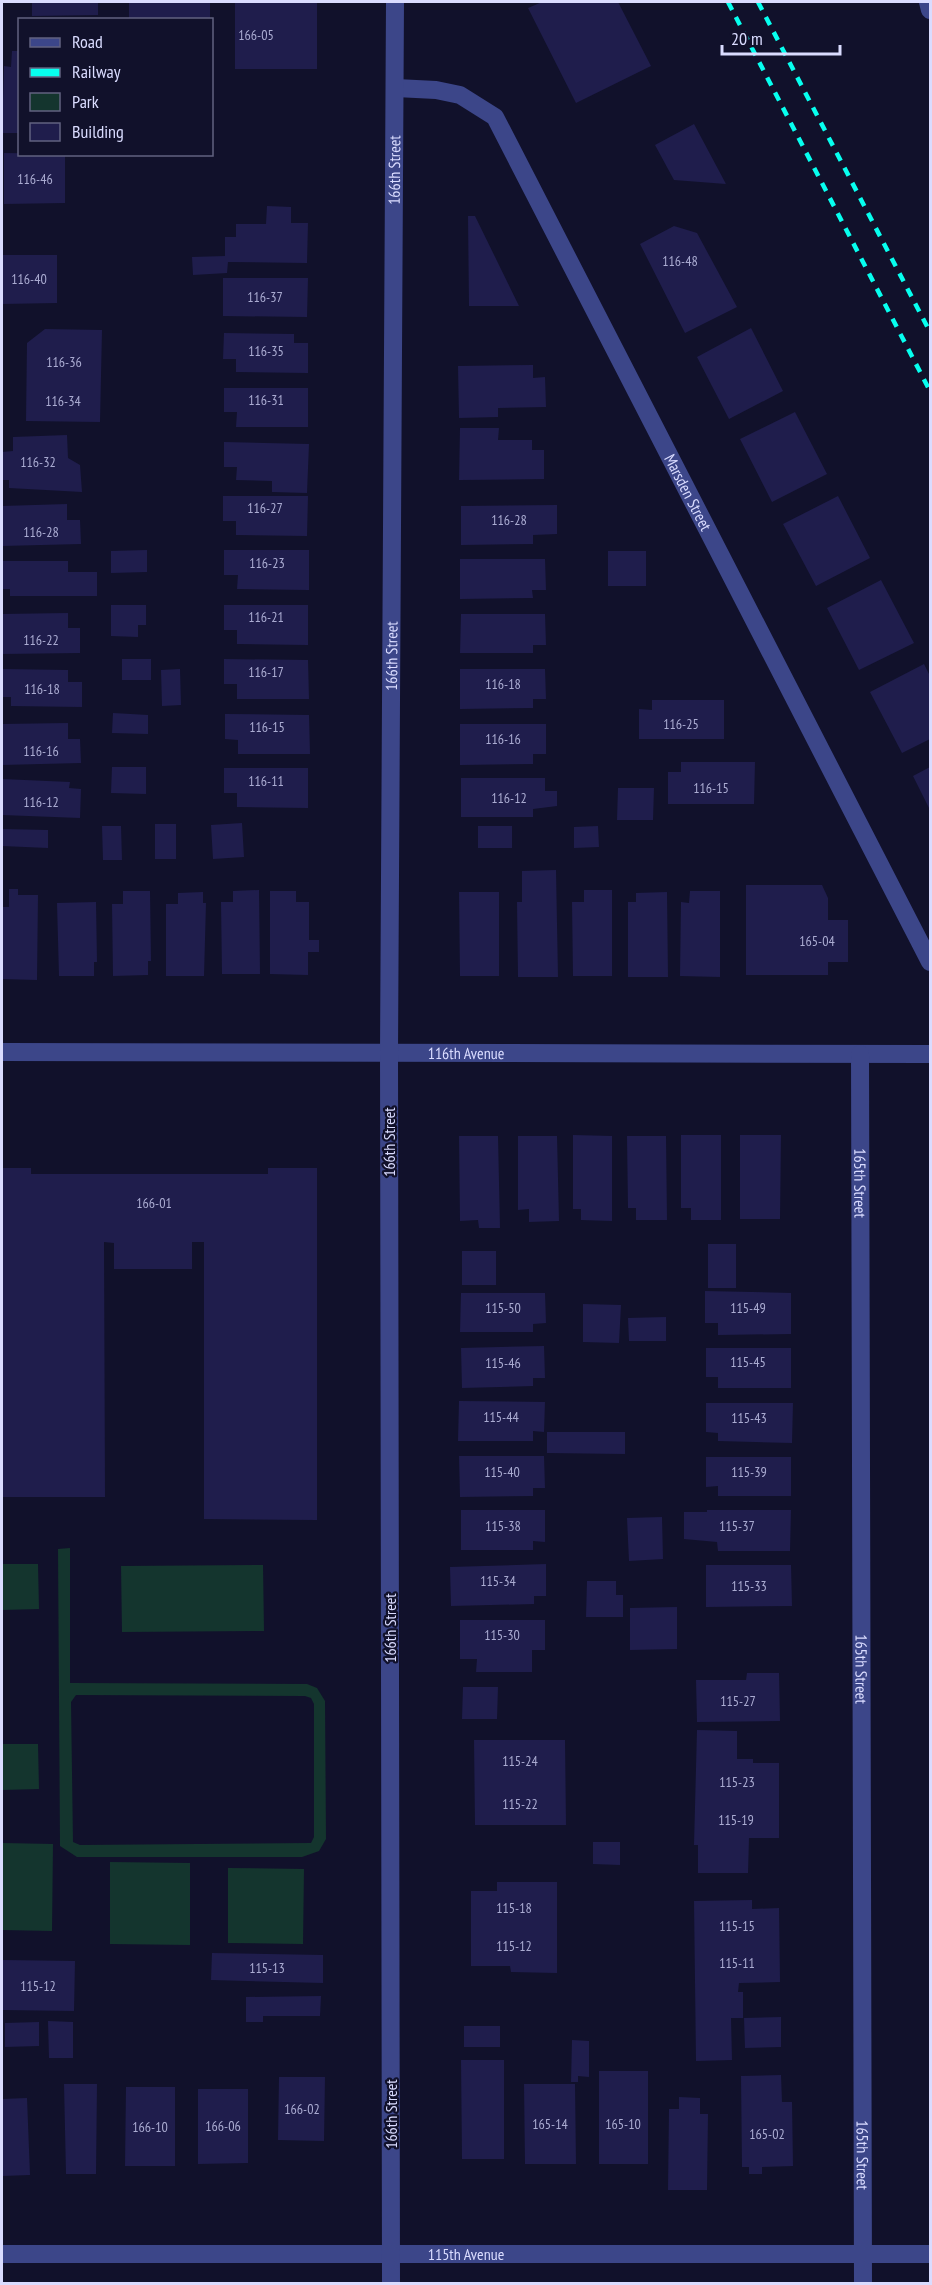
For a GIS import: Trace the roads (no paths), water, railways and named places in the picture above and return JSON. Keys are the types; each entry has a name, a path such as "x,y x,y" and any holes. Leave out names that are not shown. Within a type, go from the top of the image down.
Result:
{"street":[{"name":"166th Street","path":"390,2283 389,1052 395,2"},
{"path":"928,2 930,10"},
{"name":"Marsden Street","path":"396,88 460,94 495,117 930,962"},
{"name":"116th Avenue","path":"2,1052 930,1054"},
{"name":"165th Street","path":"860,1054 863,2283"},
{"name":"115th Avenue","path":"2,2254 930,2254"}],"railway":[{"path":"728,2 930,391"},
{"path":"758,2 930,332"}]}
